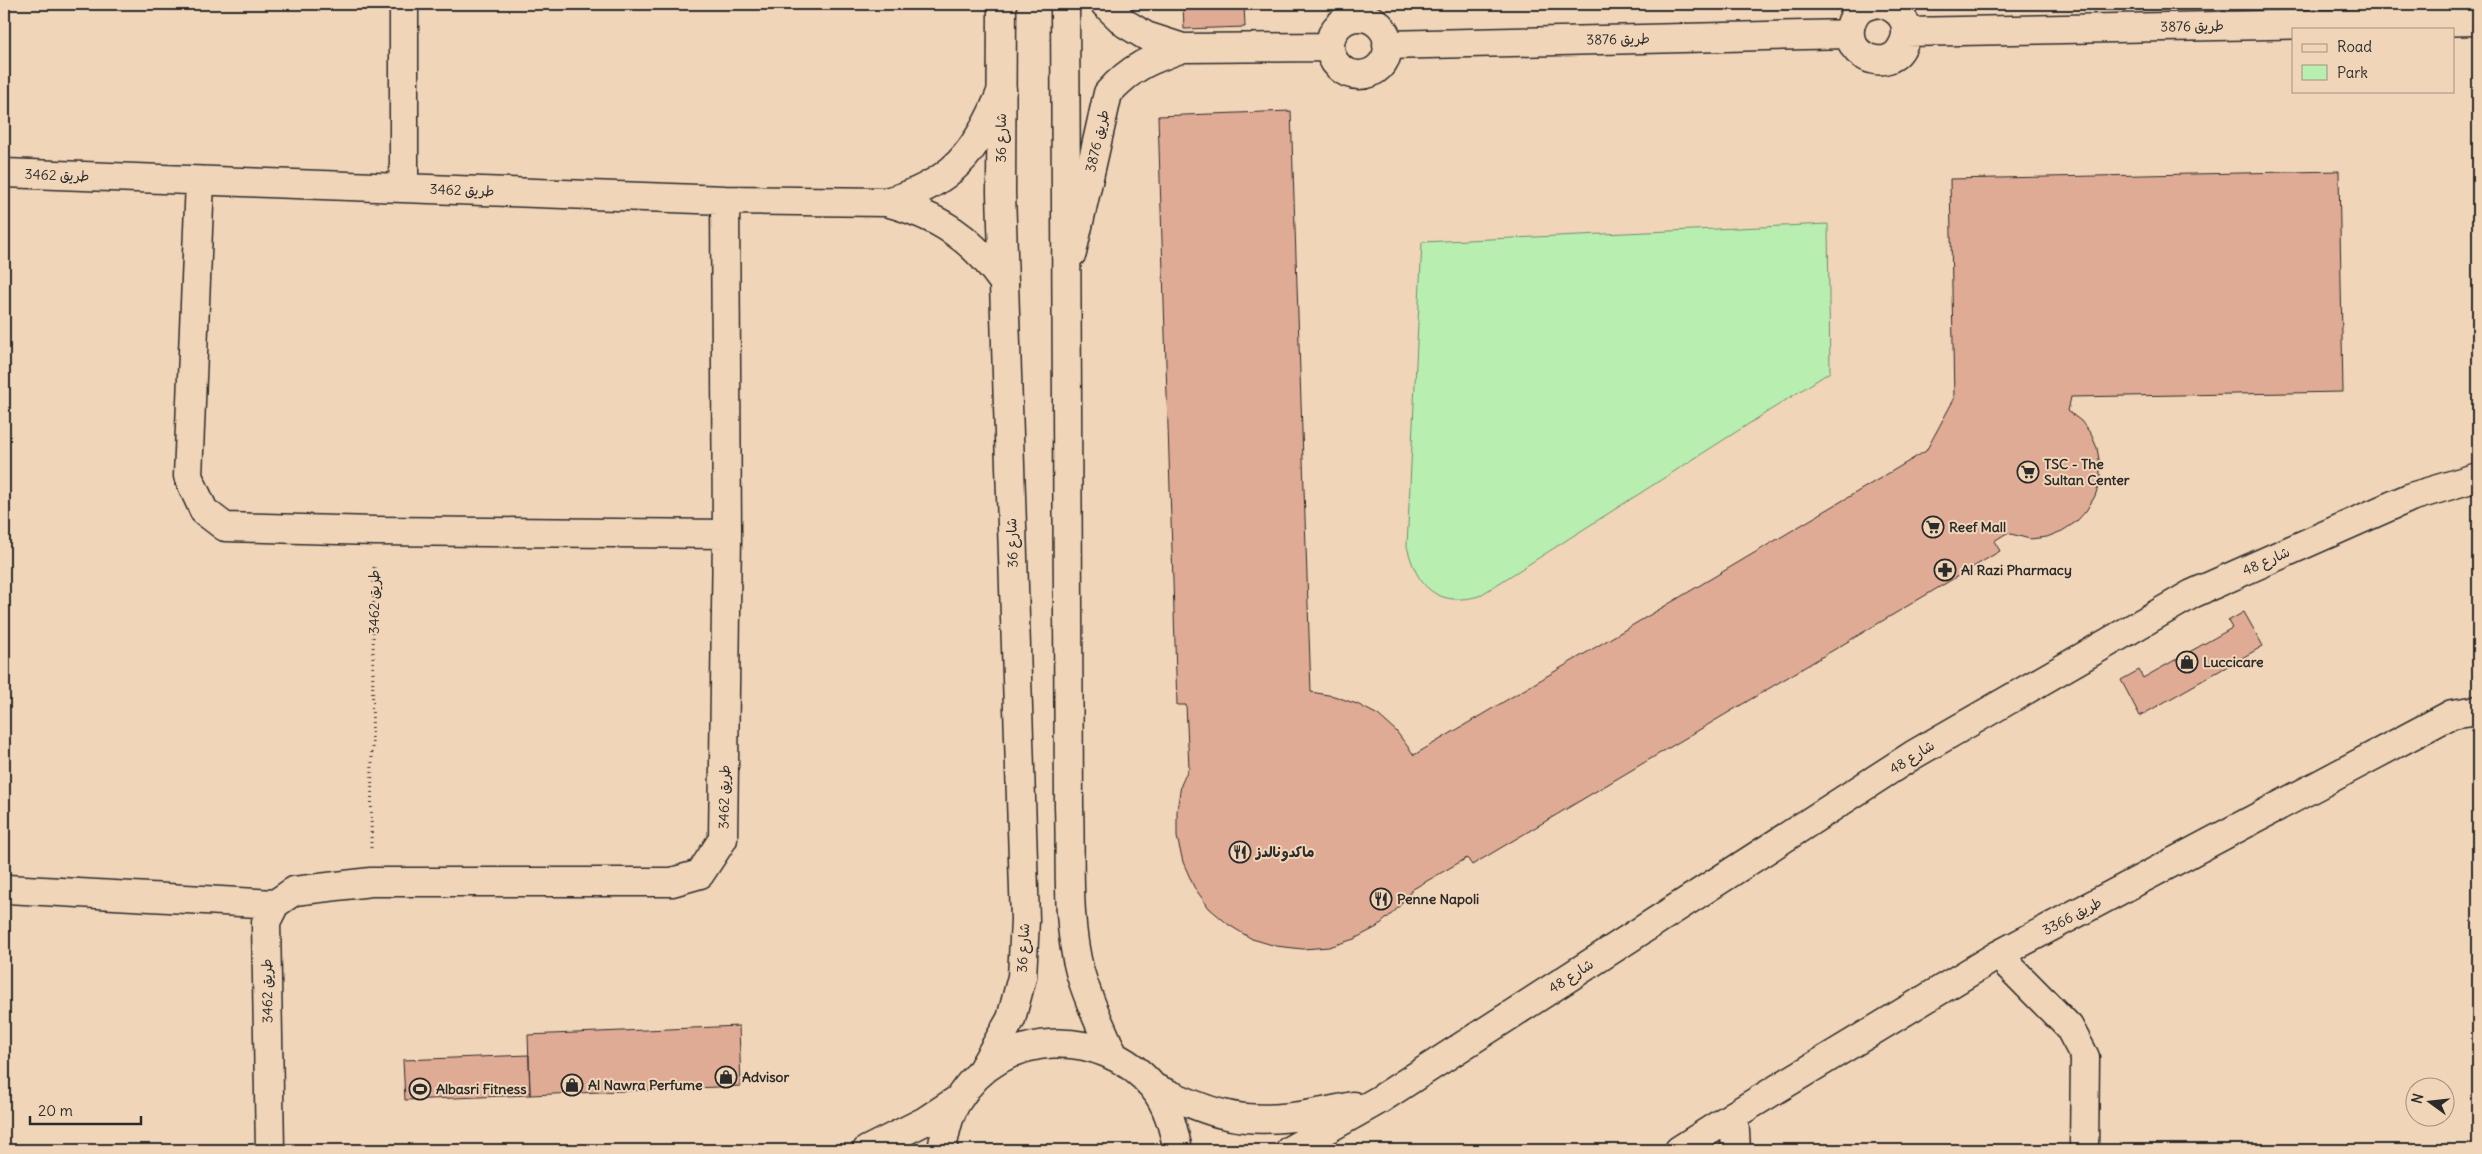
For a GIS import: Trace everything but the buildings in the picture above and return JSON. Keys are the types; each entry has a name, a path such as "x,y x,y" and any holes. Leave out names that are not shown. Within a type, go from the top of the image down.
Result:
{"street":[{"path":"404,4 404,188"},
{"name":"شارع 36","path":"980,1073 1011,1019 1022,977 1025,920 1001,193 1002,4"},
{"path":"1065,4 1069,797 1073,927 1080,971 1092,1006 1113,1054"},
{"name":"طريق 3876","path":"1105,4 1126,24 1146,36 1183,48 1330,47"},
{"path":"1874,4 1861,8 1855,15 1849,34 1851,43 1863,57 1882,61 1898,52 1903,45 1906,32 1903,19 1898,11 1882,4"},
{"path":"1361,17 1370,19 1378,25 1384,32 1387,45 1384,59 1379,67 1362,74 1353,74 1337,65 1330,47 1331,38 1342,22 1361,17"},
{"name":"طريق 3876","path":"1906,32 2478,21"},
{"name":"طريق 3876","path":"1387,45 1849,34"},
{"name":"طريق 3876","path":"1066,276 1108,93 1124,75 1140,66 1183,48"},
{"path":"886,202 909,196 931,186 952,172 983,135 1002,90"},
{"name":"طريق 3462","path":"4,173 725,200 886,202"},
{"path":"200,181 188,476 204,511 226,526 374,531 727,534"},
{"name":"طريق 3462","path":"270,1150 266,922 275,904 294,891 371,882 672,882 700,874 723,839 727,534 725,200"},
{"path":"886,202 910,208 953,230 984,257 1004,283"},
{"name":"شارع 48","path":"1290,1150 1379,1100 1913,756 2192,594 2411,497 2478,477"},
{"name":"طريق 3366","path":"1679,1150 1998,955 2452,714 2478,710"},
{"path":"7,889 275,904"},
{"path":"1998,955 2069,1027 2086,1057 2084,1150"},
{"path":"867,1150 925,1121 957,1100 980,1073 1010,1053 1044,1043 1079,1044 1113,1054 1136,1069 1154,1088 1171,1118 1178,1150"},
{"name":"شارع 48","path":"1154,1088 1222,1114 1254,1119 1324,1112 1379,1100"},
{"path":"942,1150 946,1128 957,1100"},
{"path":"1734,1115 1736,1150"}],"path":[{"name":"طريق 3462","path":"371,882 374,531"}],"green space":[{"path":"1828,224 1830,372 1479,596 1451,599 1440,596 1422,582 1411,560 1407,546 1422,242"}],"place":[{"name":"TSC - The Sultan Center","path":"2028,472"},
{"name":"Reef Mall","path":"1933,527"},
{"name":"Al Razi Pharmacy","path":"1945,570"},
{"name":"Luccicare","path":"2187,662"},
{"name":"ماكدونالدز","path":"1240,852"},
{"name":"Penne Napoli","path":"1381,899"},
{"name":"Advisor","path":"726,1077"},
{"name":"Al Nawra Perfume","path":"572,1085"},
{"name":"Albasri Fitness","path":"420,1089"}]}
